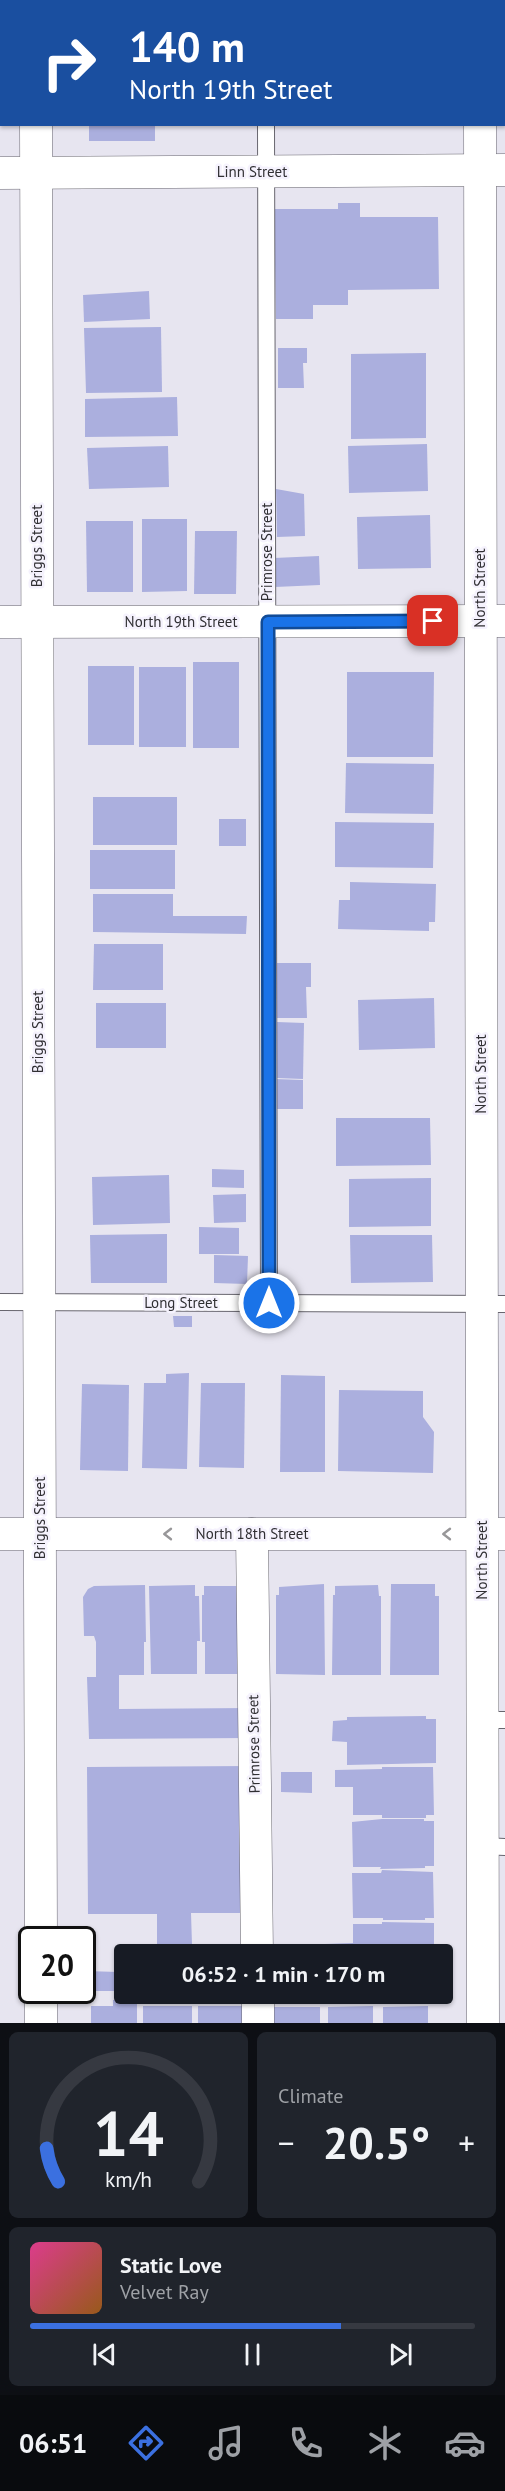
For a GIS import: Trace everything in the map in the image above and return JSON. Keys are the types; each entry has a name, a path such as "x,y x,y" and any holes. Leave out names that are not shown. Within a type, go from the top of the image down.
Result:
{"street":[{"name":"Briggs Street","path":"36,126 41,1926"},
{"name":"North Street","path":"481,126 493,170 494,1847 483,2023"},
{"name":"Linn Street","path":"0,173 493,170"},
{"name":"North 19th Street","path":"0,622 493,621"},
{"name":"North 18th Street","path":"0,1534 493,1534"},
{"name":"Primrose Street","path":"252,1534 257,1944"},
{"path":"41,2004 41,2023"},
{"path":"258,2004 258,2023"}],"lane":[{"name":"Primrose Street","path":"266,126 269,1303"},
{"name":"Long Street","path":"0,1302 493,1304"}],"building":[{"path":"89,126 155,126 155,141 89,141"},
{"path":"338,203 360,203 360,217 438,217 439,289 348,290 348,305 313,305 313,319 276,319 274,209 338,209"},
{"path":"149,291 150,319 84,322 83,295"},
{"path":"161,327 162,392 86,393 84,328"},
{"path":"278,348 307,348 307,363 303,363 304,388 278,388"},
{"path":"426,353 426,438 351,439 351,354"},
{"path":"177,397 178,436 85,437 85,399"},
{"path":"427,444 428,491 349,493 348,446"},
{"path":"168,446 169,487 89,489 87,448"},
{"path":"276,489 304,494 305,536 277,537"},
{"path":"430,515 431,568 358,569 357,517"},
{"path":"142,519 187,519 187,591 142,592"},
{"path":"86,521 133,521 133,592 87,592"},
{"path":"195,531 237,531 236,594 194,594"},
{"path":"319,556 320,585 275,587 274,558"},
{"path":"193,662 239,662 239,748 193,748"},
{"path":"88,666 134,666 134,745 88,745"},
{"path":"139,667 186,667 186,747 139,747"},
{"path":"347,672 434,672 433,757 347,757"},
{"path":"346,763 434,764 433,814 345,813"},
{"path":"93,797 177,797 177,845 93,845"},
{"path":"219,819 246,819 246,846 219,846"},
{"path":"335,822 434,823 433,868 335,867"},
{"path":"90,850 175,850 175,889 90,889"},
{"path":"350,882 436,884 435,922 429,922 429,931 338,929 339,900 350,900"},
{"path":"93,894 173,894 173,916 247,916 246,934 93,932"},
{"path":"94,944 163,944 163,990 93,990"},
{"path":"276,963 311,963 311,987 306,987 307,1018 276,1018"},
{"path":"434,998 435,1048 359,1050 358,1000"},
{"path":"96,1003 166,1003 166,1048 96,1048"},
{"path":"277,1022 304,1023 303,1079 276,1078"},
{"path":"275,1079 303,1080 303,1109 275,1109"},
{"path":"336,1118 430,1118 431,1165 336,1166"},
{"path":"212,1169 244,1170 244,1188 212,1187"},
{"path":"169,1175 170,1223 93,1225 92,1177"},
{"path":"431,1178 431,1226 349,1227 349,1179"},
{"path":"246,1194 246,1222 214,1223 213,1195"},
{"path":"199,1227 239,1228 239,1254 199,1254"},
{"path":"167,1234 167,1283 91,1283 90,1235"},
{"path":"350,1235 432,1235 433,1282 351,1283"},
{"path":"214,1255 248,1256 247,1284 214,1283"},
{"path":"173,1316 192,1316 192,1327 174,1327"},
{"path":"189,1373 187,1469 142,1468 144,1383 166,1383 166,1374"},
{"path":"281,1375 325,1376 325,1472 280,1472"},
{"path":"201,1383 245,1383 244,1468 199,1467"},
{"path":"82,1384 129,1385 128,1471 80,1470"},
{"path":"339,1390 423,1391 423,1417 434,1432 433,1473 338,1471"},
{"path":"324,1584 325,1675 276,1674 276,1595 279,1595 279,1587"},
{"path":"391,1584 435,1584 435,1596 439,1596 439,1675 390,1675"},
{"path":"145,1585 144,1675 119,1675 119,1709 249,1708 249,1738 89,1739 87,1677 96,1677 96,1642 94,1636 84,1636 83,1597 88,1589 94,1586"},
{"path":"195,1585 195,1596 199,1596 200,1641 197,1641 197,1674 151,1674 149,1586"},
{"path":"378,1585 379,1596 381,1596 381,1675 332,1675 335,1586"},
{"path":"204,1586 252,1586 251,1674 205,1674 205,1642 202,1642"},
{"path":"426,1716 426,1719 436,1719 436,1763 347,1765 347,1742 332,1741 333,1721 347,1720 347,1717"},
{"path":"250,1766 250,1913 191,1913 192,1944 157,1944 157,1914 88,1914 87,1767"},
{"path":"382,1767 433,1767 434,1815 426,1815 426,1818 382,1818 382,1815 353,1815 353,1787 335,1787 335,1770 382,1769"},
{"path":"281,1772 312,1772 312,1793 281,1792"},
{"path":"382,1819 434,1821 434,1866 380,1869 381,1867 353,1867 352,1822"},
{"path":"382,1870 433,1872 434,1918 383,1920 383,1918 353,1918 352,1873 381,1873"},
{"path":"382,1922 434,1923 434,1944 325,1944 353,1943 353,1924 382,1924"},
{"path":"96,1971 114,1972 114,1991 96,1991"},
{"path":"113,2000 114,2004 137,2004 137,2023 91,2023 91,2006 113,2006"},
{"path":"143,2006 192,2006 192,2023 143,2023"},
{"path":"198,2006 246,2006 245,2023 198,2023"},
{"path":"373,2006 373,2023 328,2023 328,2007"},
{"path":"428,2006 428,2023 383,2023 383,2007"},
{"path":"274,2007 320,2007 320,2023 274,2023"}],"route":[{"path":"269,1303 268,622 433,621"}]}
